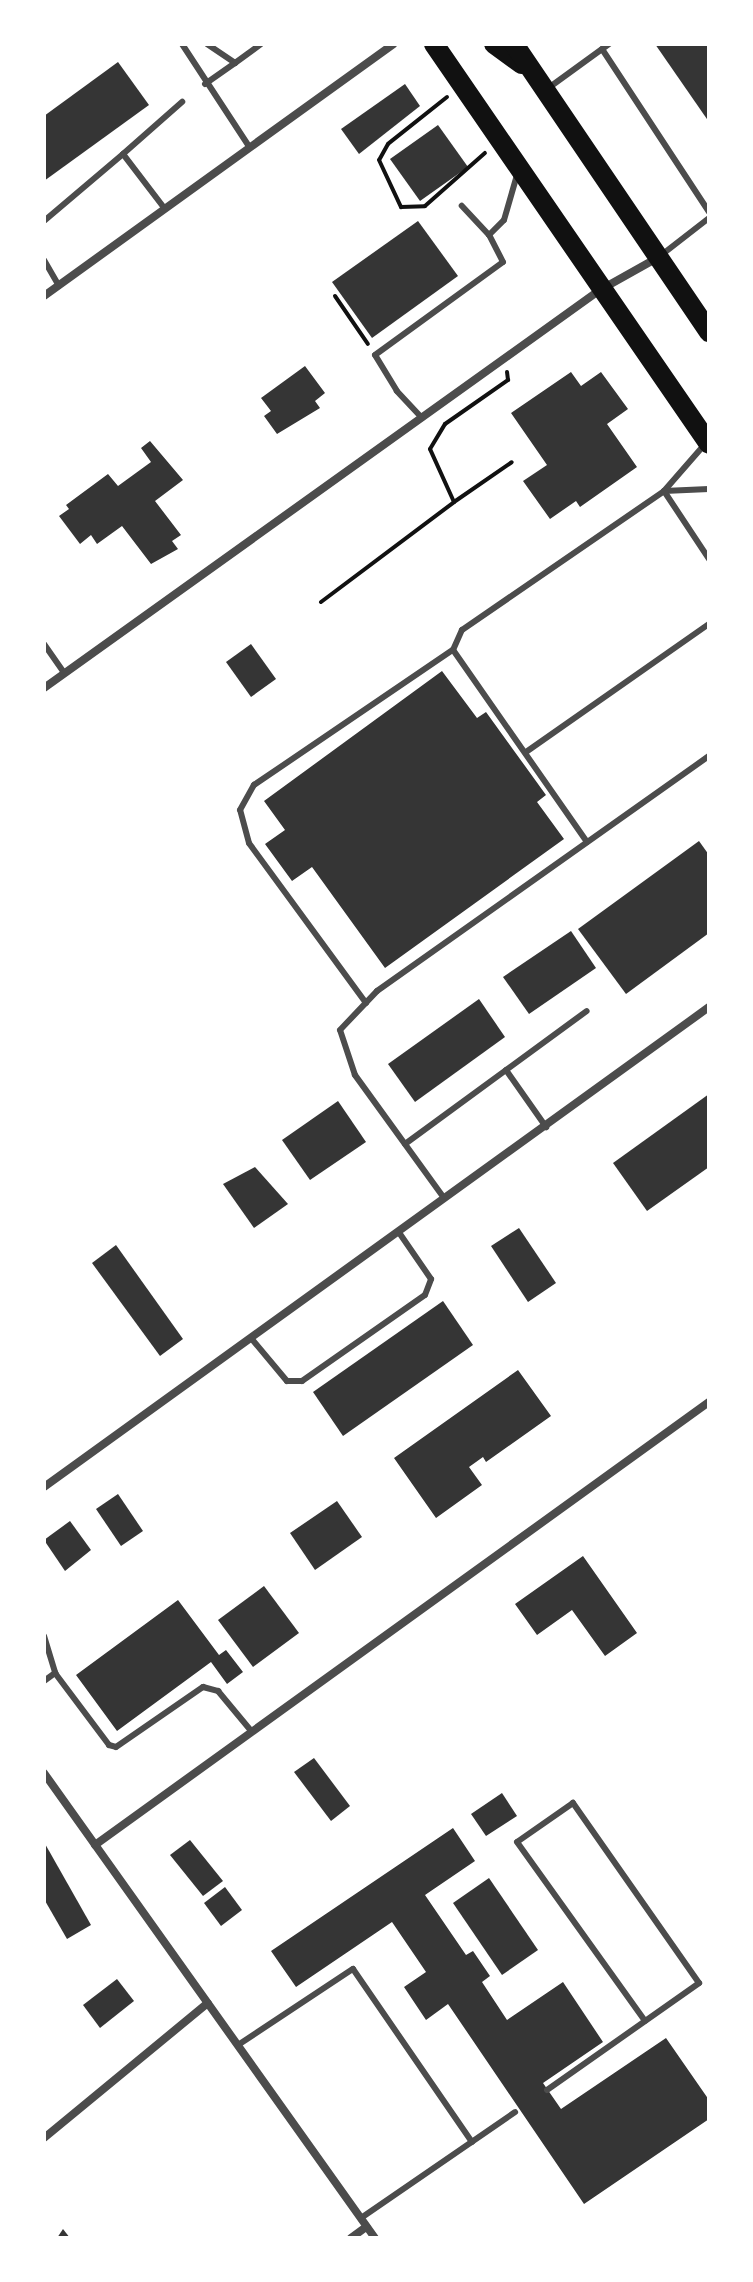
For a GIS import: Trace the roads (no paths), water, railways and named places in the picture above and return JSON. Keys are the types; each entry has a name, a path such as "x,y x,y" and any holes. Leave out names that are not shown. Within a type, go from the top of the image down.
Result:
{"main road":[{"path":"434,44 518,172 708,443"},
{"path":"494,44 531,71"},
{"path":"514,44 709,332"}],"street":[{"path":"44,296 394,44"},
{"path":"44,688 600,290 657,258"},
{"path":"44,1487 709,1007"},
{"path":"95,1845 709,1402"},
{"path":"44,1773 375,2238"},
{"path":"44,2138 208,2003"},
{"path":"351,2238 364,2222"}],"lane":[{"path":"182,44 205,84 250,148"},
{"path":"207,44 235,63"},
{"path":"205,84 261,44"},
{"path":"545,90 609,44"},
{"path":"602,49 709,215 657,258"},
{"path":"44,221 182,102"},
{"path":"123,154 165,209"},
{"path":"489,235 504,220 518,172"},
{"path":"422,418 397,391 375,355 503,262 489,235 462,206"},
{"path":"44,260 59,286"},
{"path":"366,1003 249,843 240,810 254,785 453,650 462,630 664,491 708,443"},
{"path":"664,491 709,489"},
{"path":"664,491 709,559"},
{"path":"526,752 709,624"},
{"path":"44,644 64,673"},
{"path":"453,650 587,842"},
{"path":"444,1198 355,1075 340,1030 377,991 709,756"},
{"path":"405,1144 587,1011"},
{"path":"506,1070 546,1127"},
{"path":"251,1338 287,1381 302,1381 425,1295 431,1279 398,1231"},
{"path":"44,1636 55,1673 109,1745 116,1747 203,1687 218,1691 252,1732"},
{"path":"44,1681 55,1673"},
{"path":"547,2090 699,1983 573,1803 517,1842 645,2021"},
{"path":"238,2045 353,1969 472,2142"},
{"path":"364,2222 515,2112"}]}
